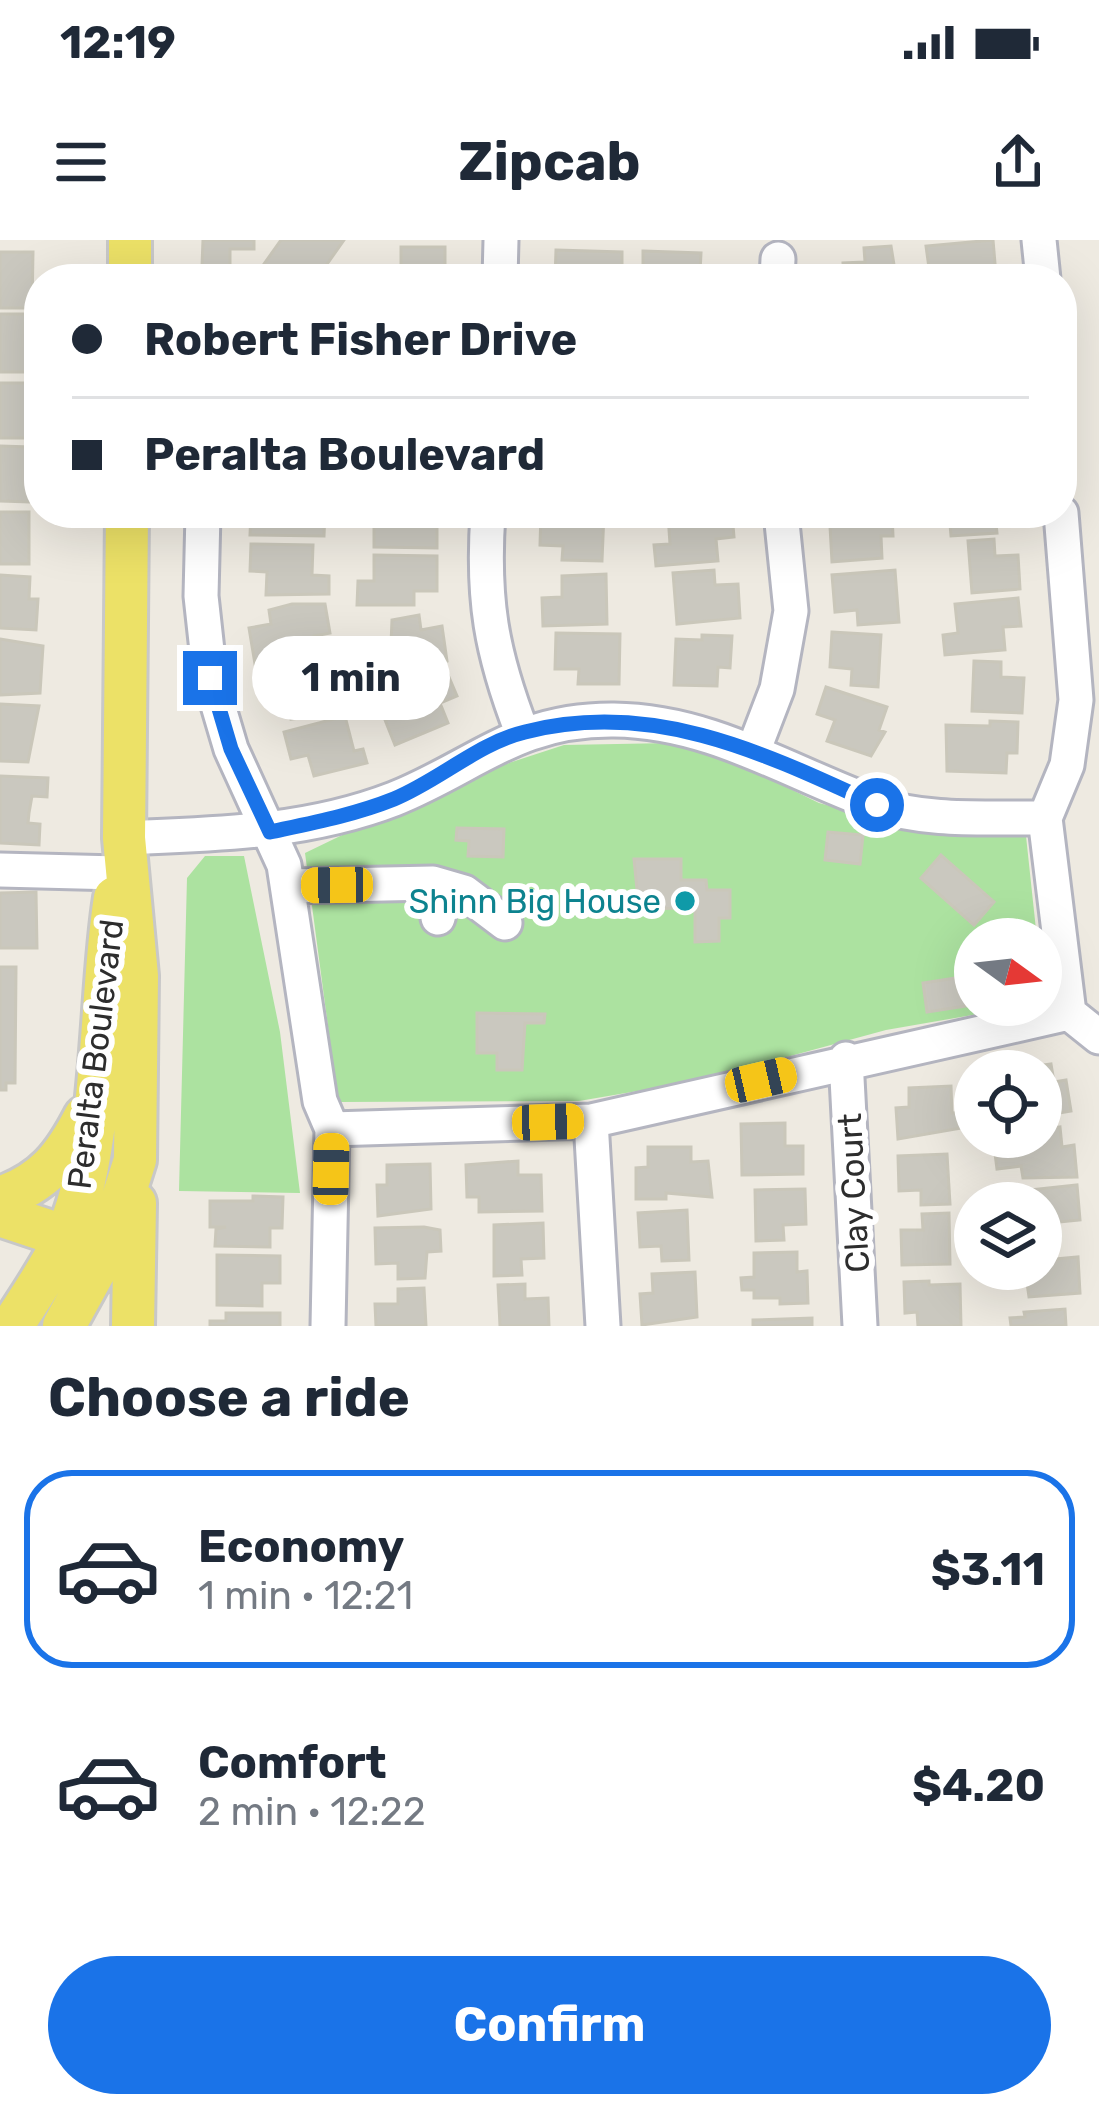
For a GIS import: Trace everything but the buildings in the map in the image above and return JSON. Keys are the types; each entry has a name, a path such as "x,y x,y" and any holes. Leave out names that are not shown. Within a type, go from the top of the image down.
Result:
{"main road":[{"name":"Peralta Boulevard","path":"12,1326 66,1237 97,1095 102,978 121,856 128,528"},
{"name":"Peralta Boulevard","path":"75,1308 107,1248 135,1160 137,976 121,856"},
{"path":"0,1198 47,1174 66,1153 97,1095"},
{"path":"133,1326 135,1160"},
{"path":"0,1215 66,1237 75,1308"}],"street":[{"path":"202,528 200,596 210,678 231,749 290,886 320,1101 332,1130 328,1326"},
{"path":"487,528 484,569 494,660 522,732"},
{"path":"754,749 777,689 791,610 783,528"},
{"path":"1062,528 1076,700 1066,765 1045,818 1069,1013 1099,1037"},
{"path":"0,870 270,832 396,798 522,732 613,720 683,728 754,749 877,805 943,817 1045,818"},
{"path":"290,886 442,902 464,892 505,923"},
{"path":"332,1130 591,1120 1069,1013"},
{"name":"Clay Court","path":"846,1060 860,1326"},
{"path":"591,1120 603,1326"}],"green space":[{"path":"670,743 749,769 819,803 909,827 1026,836 1035,918 954,918 954,1018 886,1030 702,1080 579,1101 338,1102 305,853 454,781 564,745"},
{"path":"205,856 244,856 280,1032 300,1193 179,1191 187,878"}],"place":[{"name":"Shinn Big House","path":"685,901"}],"route":[{"path":"210,678 231,749 270,832 340,817 396,798 522,732 613,720 683,728 754,749 877,805"}]}
